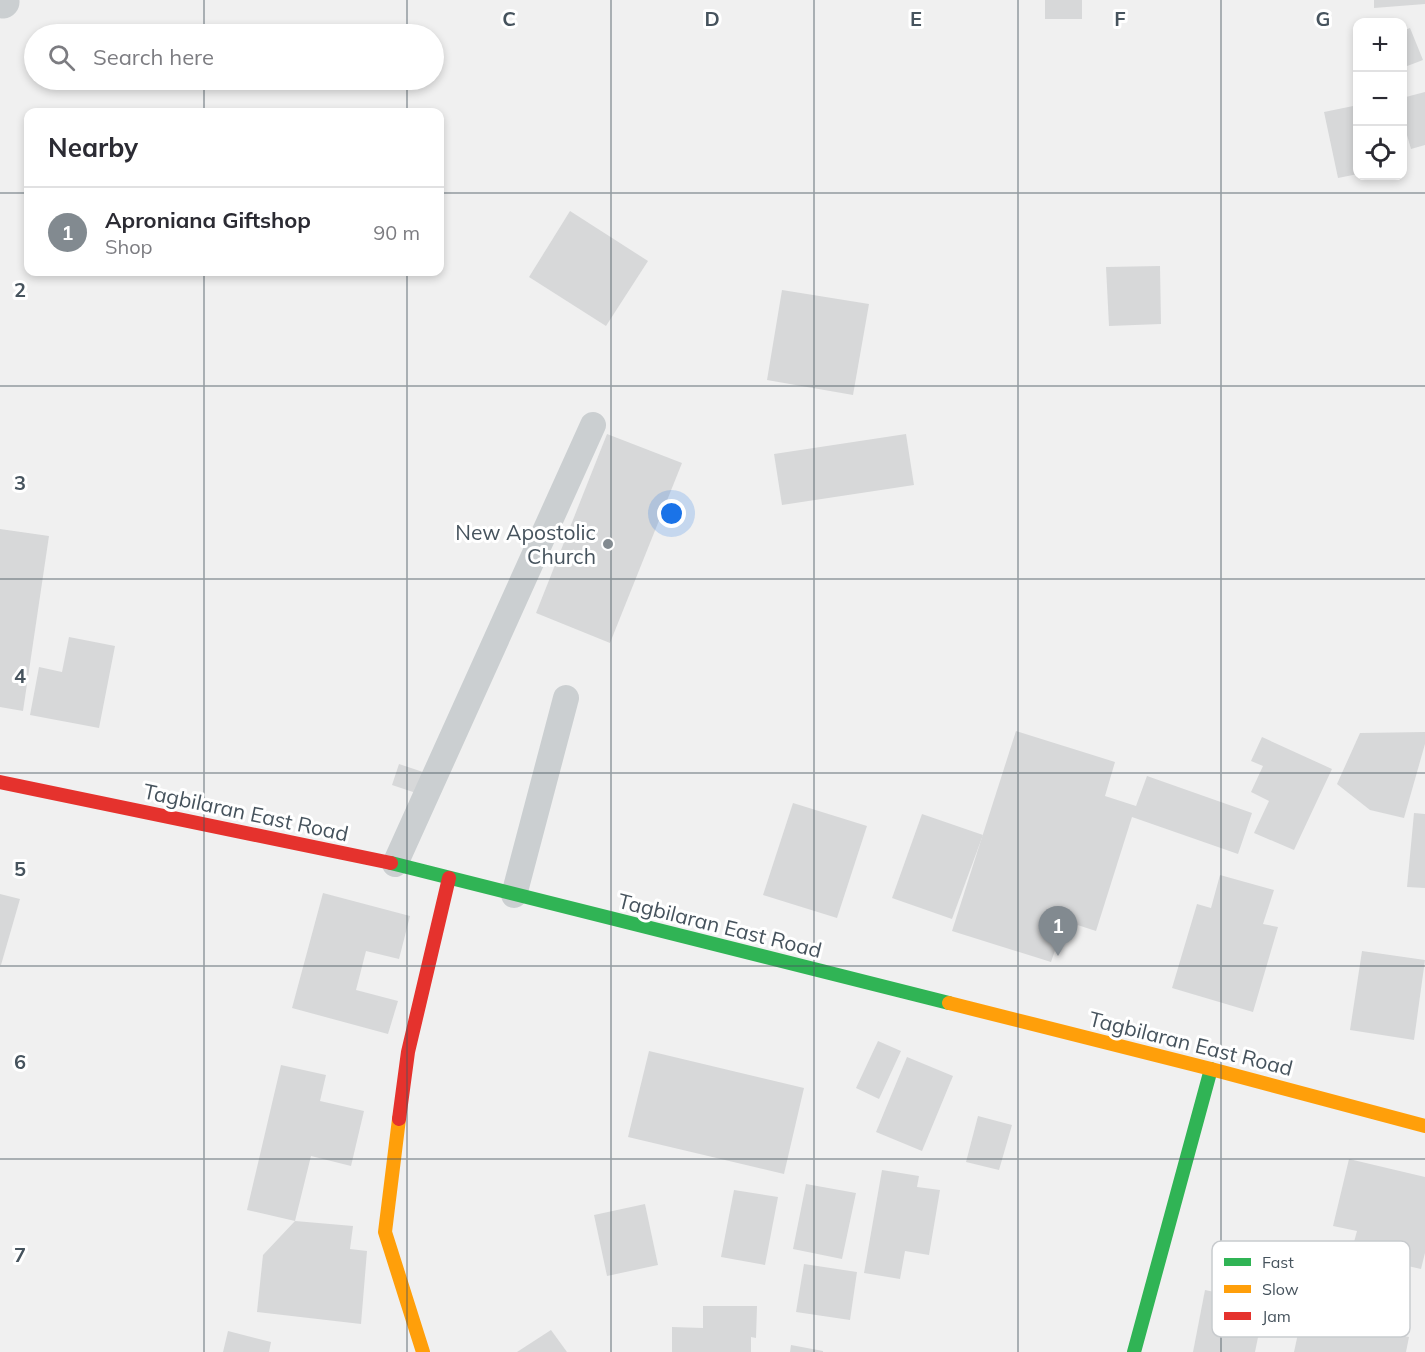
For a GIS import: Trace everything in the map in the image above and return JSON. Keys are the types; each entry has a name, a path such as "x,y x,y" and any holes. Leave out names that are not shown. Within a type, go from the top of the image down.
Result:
{"main road":[{"name":"Tagbilaran East Road","path":"0,782 395,864 514,896 1211,1069 1425,1126"},
{"path":"423,1352 405,1302 385,1232 408,1052 449,878"},
{"path":"1134,1352 1211,1069"}],"lane":[{"path":"395,864 593,425"},
{"path":"514,896 566,698"}],"building":[{"path":"1045,0 1082,0 1082,19 1045,19"},
{"path":"1374,0 1425,0 1425,4 1374,8"},
{"path":"1410,28 1423,60 1407,66 1407,29"},
{"path":"1425,92 1425,145 1411,149 1407,135 1407,97"},
{"path":"1353,106 1353,175 1338,178 1324,112"},
{"path":"570,211 648,261 606,326 529,277"},
{"path":"1160,266 1161,324 1109,326 1106,267"},
{"path":"782,290 869,304 853,395 767,380"},
{"path":"607,434 682,463 610,643 536,613"},
{"path":"906,434 914,485 782,505 774,454"},
{"path":"0,529 49,536 23,711 0,707"},
{"path":"69,637 115,646 99,728 30,715 39,667 62,672"},
{"path":"1016,731 1115,762 1105,796 1136,806 1147,776 1252,813 1238,854 1132,817 1096,931 1065,921 1051,962 952,931"},
{"path":"1425,732 1425,744 1404,818 1370,810 1337,784 1360,733"},
{"path":"1262,737 1332,769 1294,850 1254,833 1269,801 1251,792 1263,766 1251,761"},
{"path":"399,764 426,773 419,794 392,785"},
{"path":"793,803 867,826 837,918 763,895"},
{"path":"1414,813 1425,814 1425,888 1407,887"},
{"path":"922,814 983,835 952,919 892,898"},
{"path":"1220,875 1274,890 1263,924 1278,927 1253,1012 1172,988 1197,904 1211,908"},
{"path":"323,893 410,916 399,959 366,951 356,990 398,1001 388,1034 292,1008"},
{"path":"0,894 20,899 1,965 0,965"},
{"path":"1362,951 1425,960 1414,1040 1350,1030"},
{"path":"878,1041 901,1051 879,1099 856,1088"},
{"path":"649,1051 804,1088 784,1174 628,1137"},
{"path":"907,1057 953,1076 922,1151 876,1132"},
{"path":"281,1065 326,1075 320,1101 364,1111 351,1166 311,1156 295,1221 247,1210"},
{"path":"978,1116 1012,1125 999,1170 966,1162"},
{"path":"1349,1159 1425,1177 1425,1253 1421,1269 1410,1266 1410,1241 1354,1241 1357,1231 1333,1226"},
{"path":"882,1170 919,1176 917,1187 940,1190 929,1255 905,1251 900,1279 864,1273"},
{"path":"806,1184 856,1193 842,1259 793,1249"},
{"path":"734,1190 778,1197 765,1265 721,1257"},
{"path":"645,1204 658,1265 607,1276 594,1215"},
{"path":"295,1221 353,1226 350,1249 367,1251 361,1324 257,1312 263,1255"},
{"path":"804,1264 857,1272 850,1320 796,1312"},
{"path":"1205,1290 1212,1292 1212,1337 1258,1337 1255,1352 1193,1352"},
{"path":"703,1306 757,1306 756,1338 751,1337 751,1352 672,1352 672,1327 703,1328"},
{"path":"551,1330 567,1352 517,1352"},
{"path":"228,1331 271,1342 269,1352 223,1352"},
{"path":"1297,1337 1409,1337 1406,1352 1294,1352"},
{"path":"791,1345 823,1351 823,1352 790,1352"}],"traffic: fast":[{"path":"391,863 949,1003"},
{"path":"1134,1352 1211,1069"}],"traffic: slow":[{"path":"949,1003 1425,1126"},
{"path":"399,1119 385,1232 423,1352"}],"traffic: jam":[{"path":"0,782 391,863"},
{"path":"399,1119 408,1052 449,878"}],"place":[{"name":"New Apostolic Church","path":"608,544"},
{"name":"Aproniana Giftshop","path":"1058,956"}]}
